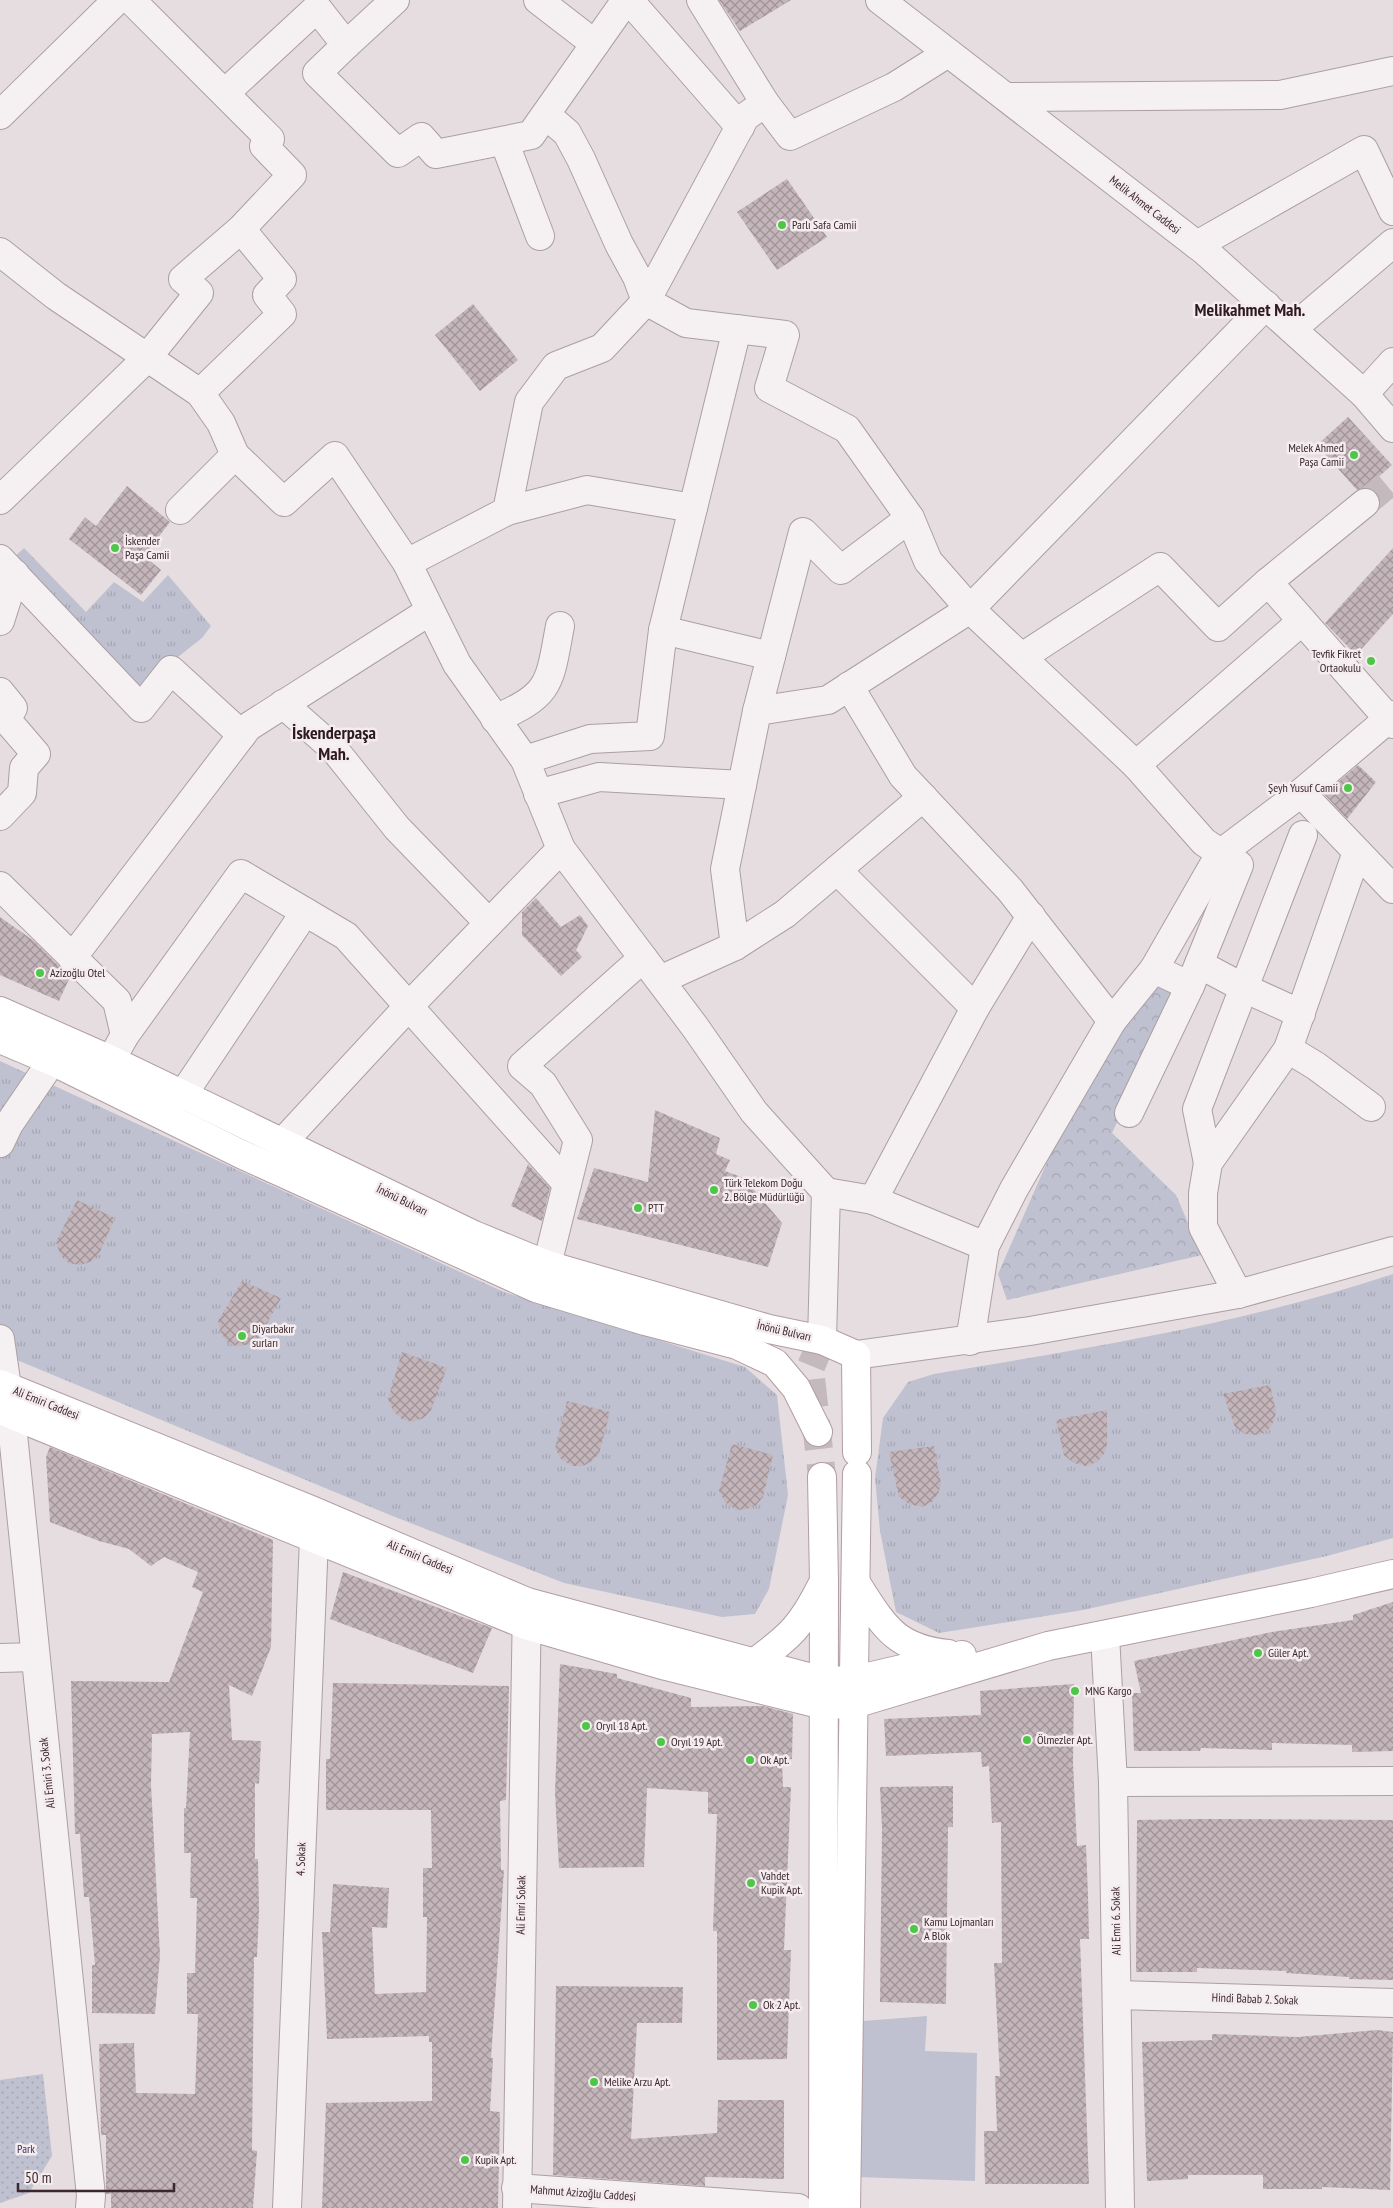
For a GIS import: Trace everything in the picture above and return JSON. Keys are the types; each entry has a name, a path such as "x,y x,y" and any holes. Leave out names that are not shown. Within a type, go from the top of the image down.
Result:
{"main road":[{"name":"İnönü Bulvarı","path":"0,1011 111,1060 182,1096 474,1235 547,1265 769,1328 822,1340 856,1355"},
{"path":"0,1039 52,1061 249,1158 536,1288 645,1321 738,1345 775,1363 796,1388 818,1432"},
{"path":"846,2208 856,1583 856,1355"},
{"path":"4,1399 314,1538 666,1666 823,1693"},
{"name":"Ali Emiri Caddesi","path":"4,1399 311,1510 527,1614 755,1662 823,1693 854,1692"},
{"path":"822,1477 824,1581 823,2208"},
{"path":"854,1692 1048,1646 1311,1593 1393,1574"},
{"path":"755,1662 787,1639 807,1615 824,1581"},
{"path":"856,1583 879,1619 901,1641 924,1652 960,1656"},
{"path":"854,1692 960,1656 1018,1642 1048,1646"}],"street":[{"path":"0,115 117,0"},
{"path":"0,500 146,359 200,293 183,279 241,229 292,175 264,146 270,139 131,0"},
{"path":"395,0 317,73 398,153 421,137 436,154 531,135 628,0 740,127"},
{"path":"538,0 595,44"},
{"path":"701,0 765,102 790,136 894,87 948,53"},
{"name":"Melik Ahmet Caddesi","path":"880,0 1197,245 1364,394 1393,428"},
{"path":"225,92 317,8 346,45"},
{"path":"1006,97 1280,96 1393,71"},
{"path":"507,511 529,402 556,366 602,348 646,301 740,127 746,117 765,102"},
{"path":"546,115 567,133 581,159 618,244 637,276 646,301 686,323 785,335 769,388 847,429 910,518 928,561 970,609 1136,765 1204,842 1239,865 1195,975 1129,1112"},
{"path":"504,140 540,236"},
{"path":"1197,245 1364,150 1391,201"},
{"path":"200,393 282,314 267,295 282,279 241,229"},
{"path":"1292,329 1393,243"},
{"path":"0,252 56,296 146,359 200,393 221,423 235,455 284,502 335,456 407,563 457,664 525,760 561,849 644,958 754,1112 826,1192 873,1200 985,1246"},
{"path":"757,711 828,700 970,609 1266,305"},
{"path":"525,760 590,739 650,736 663,630 737,329"},
{"path":"1364,394 1393,362"},
{"path":"180,510 235,455"},
{"path":"407,563 507,511 587,490 693,508"},
{"path":"1022,657 1160,567 1218,627 1268,582 1365,503"},
{"path":"735,946 725,869 757,711 803,532 841,570 910,518"},
{"path":"0,621 7,567"},
{"path":"7,567 141,708 171,670 242,735"},
{"path":"970,1341 985,1246 1014,1189 1112,1021 1154,969 1220,854 1301,793 1392,719 1268,582"},
{"path":"72,958 248,727 430,611"},
{"path":"1136,765 1302,620"},
{"path":"495,719 526,705 540,694 554,661 560,626"},
{"path":"663,630 771,656"},
{"path":"849,686 903,776 1010,890 1112,1021"},
{"path":"0,692 13,708 6,719 36,754 24,768 22,793 0,816"},
{"path":"283,704 334,749 397,828 489,923"},
{"path":"538,794 599,777 742,785"},
{"path":"1301,793 1393,889"},
{"path":"660,980 735,946 785,914 923,797"},
{"path":"1238,1294 1203,1227 1203,1193 1208,1162 1197,1109 1303,836"},
{"path":"282,1143 407,1008 561,849"},
{"path":"1208,1162 1288,1049 1358,852"},
{"path":"837,870 975,1008"},
{"path":"111,1060 125,1035 241,874 346,936 407,1008 567,1184"},
{"path":"0,886 20,903 72,958 117,1001 125,1035"},
{"path":"182,1096 305,912"},
{"path":"873,1200 975,1008 1031,916"},
{"path":"547,1265 578,1140 543,1084 522,1066 644,958"},
{"path":"1154,969 1195,975 1244,988 1301,1014"},
{"path":"1288,1049 1316,1066 1370,1108"},
{"path":"0,1143 9,1124 52,1061"},
{"path":"822,1340 826,1192"},
{"path":"856,1355 970,1341 1238,1294 1393,1251"},
{"name":"Ali Emiri 3. Sokak","path":"0,1339 4,1399 35,1657 86,2204"},
{"name":"4. Sokak","path":"287,2208 314,1538 311,1510"},
{"name":"Ali Emri Sokak","path":"517,2198 527,1614"},
{"name":"Ali Emri 6. Sokak","path":"1105,1635 1113,1782 1120,2208"},
{"path":"0,1658 35,1657"},
{"path":"1113,1782 1393,1781"},
{"name":"Hindi Babab 2. Sokak","path":"1118,1995 1393,2003"},
{"name":"Mahmut Azizoğlu Caddesi","path":"517,2198 798,2208"}],"green space":[{"path":"24,548 86,612 114,582 143,602 168,575 211,626 202,638 140,687 130,683 11,560"},
{"path":"1157,979 1179,992 1112,1133 1176,1195 1202,1255 1007,1300 998,1274 1062,1128 1122,1023"},
{"path":"0,1061 504,1292 745,1367 777,1395 788,1495 769,1589 755,1614 722,1617 564,1583 390,1515 0,1353"},
{"path":"1393,1274 1393,1538 1327,1556 1083,1610 939,1633 896,1612 880,1531 875,1478 883,1418 908,1382 934,1374 1108,1344 1223,1321 1337,1292"},
{"path":"927,2016 925,2051 977,2053 975,2181 856,2177 863,2021"},
{"name":"Park","path":"43,2074 52,2156 29,2193 0,2203 0,2080"}],"building":[{"path":"719,0 791,0 740,31"},
{"name":"Parlı Safa Camii","path":"787,179 827,237 777,270 737,212"},
{"path":"473,304 518,360 480,391 435,335"},
{"name":"Melek Ahmed Paşa Camii","path":"1348,417 1392,465 1366,488 1357,490 1317,445"},
{"name":"İskender Paşa Camii","path":"127,486 170,522 144,556 161,570 141,595 69,539 85,517 96,526"},
{"path":"1393,548 1393,614 1356,655 1325,623"},
{"name":"Şeyh Yusuf Camii","path":"1358,765 1376,782 1347,819 1324,794"},
{"path":"536,898 561,927 580,915 588,926 576,950 582,957 561,976 522,935 522,912"},
{"name":"Azizoğlu Otel","path":"0,917 34,941 70,977 59,1001 0,975"},
{"name":"Türk Telekom Doğu 2. Bölge Müdürlüğü","path":"655,1110 720,1138 716,1154 730,1160 725,1171 744,1178 782,1223 768,1267 577,1219 594,1168 648,1182"},
{"path":"528,1164 550,1188 542,1221 511,1206"},
{"path":"77,1200 115,1218 98,1256 90,1262 80,1265 69,1263 60,1254 56,1242"},
{"path":"242,1281 281,1298 259,1338 250,1344 240,1346 229,1344 221,1333 218,1321"},
{"path":"402,1352 447,1368 431,1410 424,1418 414,1421 403,1420 393,1411 388,1399"},
{"path":"1270,1385 1276,1411 1274,1421 1268,1430 1258,1435 1245,1434 1235,1427 1223,1394"},
{"path":"567,1401 610,1412 599,1454 583,1466 572,1466 561,1459 555,1448"},
{"path":"1107,1410 1107,1444 1104,1454 1097,1462 1086,1466 1074,1463 1064,1455 1056,1420"},
{"path":"732,1444 773,1455 763,1497 756,1505 747,1509 736,1510 725,1502 719,1491"},
{"path":"934,1446 941,1484 938,1494 932,1502 922,1507 909,1504 899,1497 889,1452"},
{"path":"50,1447 273,1540 271,1647 252,1696 229,1685 232,1740 261,1741 259,1784 255,1783 255,1859 258,1859 259,1911 257,1957 254,1957 252,2150 257,2151 253,2208 111,2208 111,2194 106,2194 106,2135 101,2135 99,2044 134,2043 136,2093 195,2094 198,2014 187,2014 187,1973 195,1973 197,1898 190,1898 191,1853 184,1853 184,1808 186,1808 190,1732 152,1734 151,1785 160,1955 155,2014 92,2013 92,1965 95,1965 89,1897 84,1897 80,1834 75,1834 71,1681 169,1682 203,1592 192,1587 198,1572 164,1557 151,1566 129,1549 99,1541 50,1522 46,1457"},
{"path":"343,1572 492,1628 473,1673 330,1619"},
{"path":"1393,1602 1393,1751 1352,1752 1352,1745 1272,1743 1272,1750 1201,1748 1200,1751 1134,1751 1132,1693 1141,1693 1134,1661 1272,1632 1353,1620 1353,1615"},
{"path":"560,1664 617,1674 617,1678 691,1698 691,1707 763,1706 793,1714 792,1759 782,1760 783,1787 791,1787 784,1950 791,1950 787,2059 717,2060 717,1931 713,1931 717,1814 708,1814 708,1792 647,1788 644,1867 559,1868 555,1792"},
{"path":"333,1683 509,1686 506,1800 500,1801 501,1870 504,1870 491,2058 493,2058 490,2111 500,2112 498,2208 322,2208 326,2103 432,2101 432,2042 429,2042 429,2036 327,2039 322,1932 330,1932 333,1884 389,1888 387,1928 372,1927 375,1994 426,1992 427,1917 423,1917 423,1868 432,1868 431,1810 326,1810 326,1759 330,1759"},
{"path":"1074,1684 1073,1763 1077,1846 1086,1845 1088,1895 1089,1939 1080,1939 1089,2184 985,2184 984,2131 997,2131 995,2076 1000,2076 994,1963 1002,1963 1001,1822 992,1823 989,1766 982,1767 981,1752 886,1756 884,1719 981,1715 980,1691"},
{"name":"Kamu Lojmanları A Blok","path":"953,1786 953,1827 948,1827 946,2004 880,2002 882,1828 880,1787"},
{"path":"1137,1820 1393,1820 1393,1980 1349,1979 1349,1977 1286,1973 1286,1971 1197,1968 1197,1972 1136,1972"},
{"path":"556,1986 683,1987 682,2023 637,2023 631,2139 717,2133 718,2100 784,2100 784,2179 705,2177 705,2186 553,2175"},
{"path":"1377,2030 1393,2032 1390,2190 1322,2187 1322,2189 1263,2189 1263,2175 1188,2175 1188,2179 1147,2181 1142,2042 1212,2040 1212,2034 1298,2037"}],"tunnel":[{"path":"1365,503 1393,480"},
{"path":"822,1340 810,1369 822,1477"}],"place":[{"name":"Parlı Safa Camii","path":"782,225"},
{"name":"Melek Ahmed Paşa Camii","path":"1354,455"},
{"name":"İskender Paşa Camii","path":"115,548"},
{"name":"Tevfik Fikret Ortaokulu","path":"1371,661"},
{"name":"Şeyh Yusuf Camii","path":"1348,788"},
{"name":"Azizoğlu Otel","path":"40,973"},
{"name":"Türk Telekom Doğu 2. Bölge Müdürlüğü","path":"714,1190"},
{"name":"PTT","path":"638,1208"},
{"name":"Diyarbakır surları","path":"242,1336"},
{"name":"Güler Apt.","path":"1258,1653"},
{"name":"MNG Kargo","path":"1075,1691"},
{"name":"Oryıl 18 Apt.","path":"586,1726"},
{"name":"Ölmezler Apt.","path":"1027,1740"},
{"name":"Oryıl 19 Apt.","path":"661,1742"},
{"name":"Ok Apt.","path":"750,1760"},
{"name":"Vahdet Kupik Apt.","path":"751,1883"},
{"name":"Kamu Lojmanları A Blok","path":"914,1929"},
{"name":"Ok 2 Apt.","path":"753,2005"},
{"name":"Melike Arzu Apt.","path":"594,2082"},
{"name":"Kupik Apt.","path":"465,2160"}],"district":[{"name":"Melikahmet Mah.","path":"1250,310"},
{"name":"İskenderpaşa Mah.","path":"334,743"}]}
